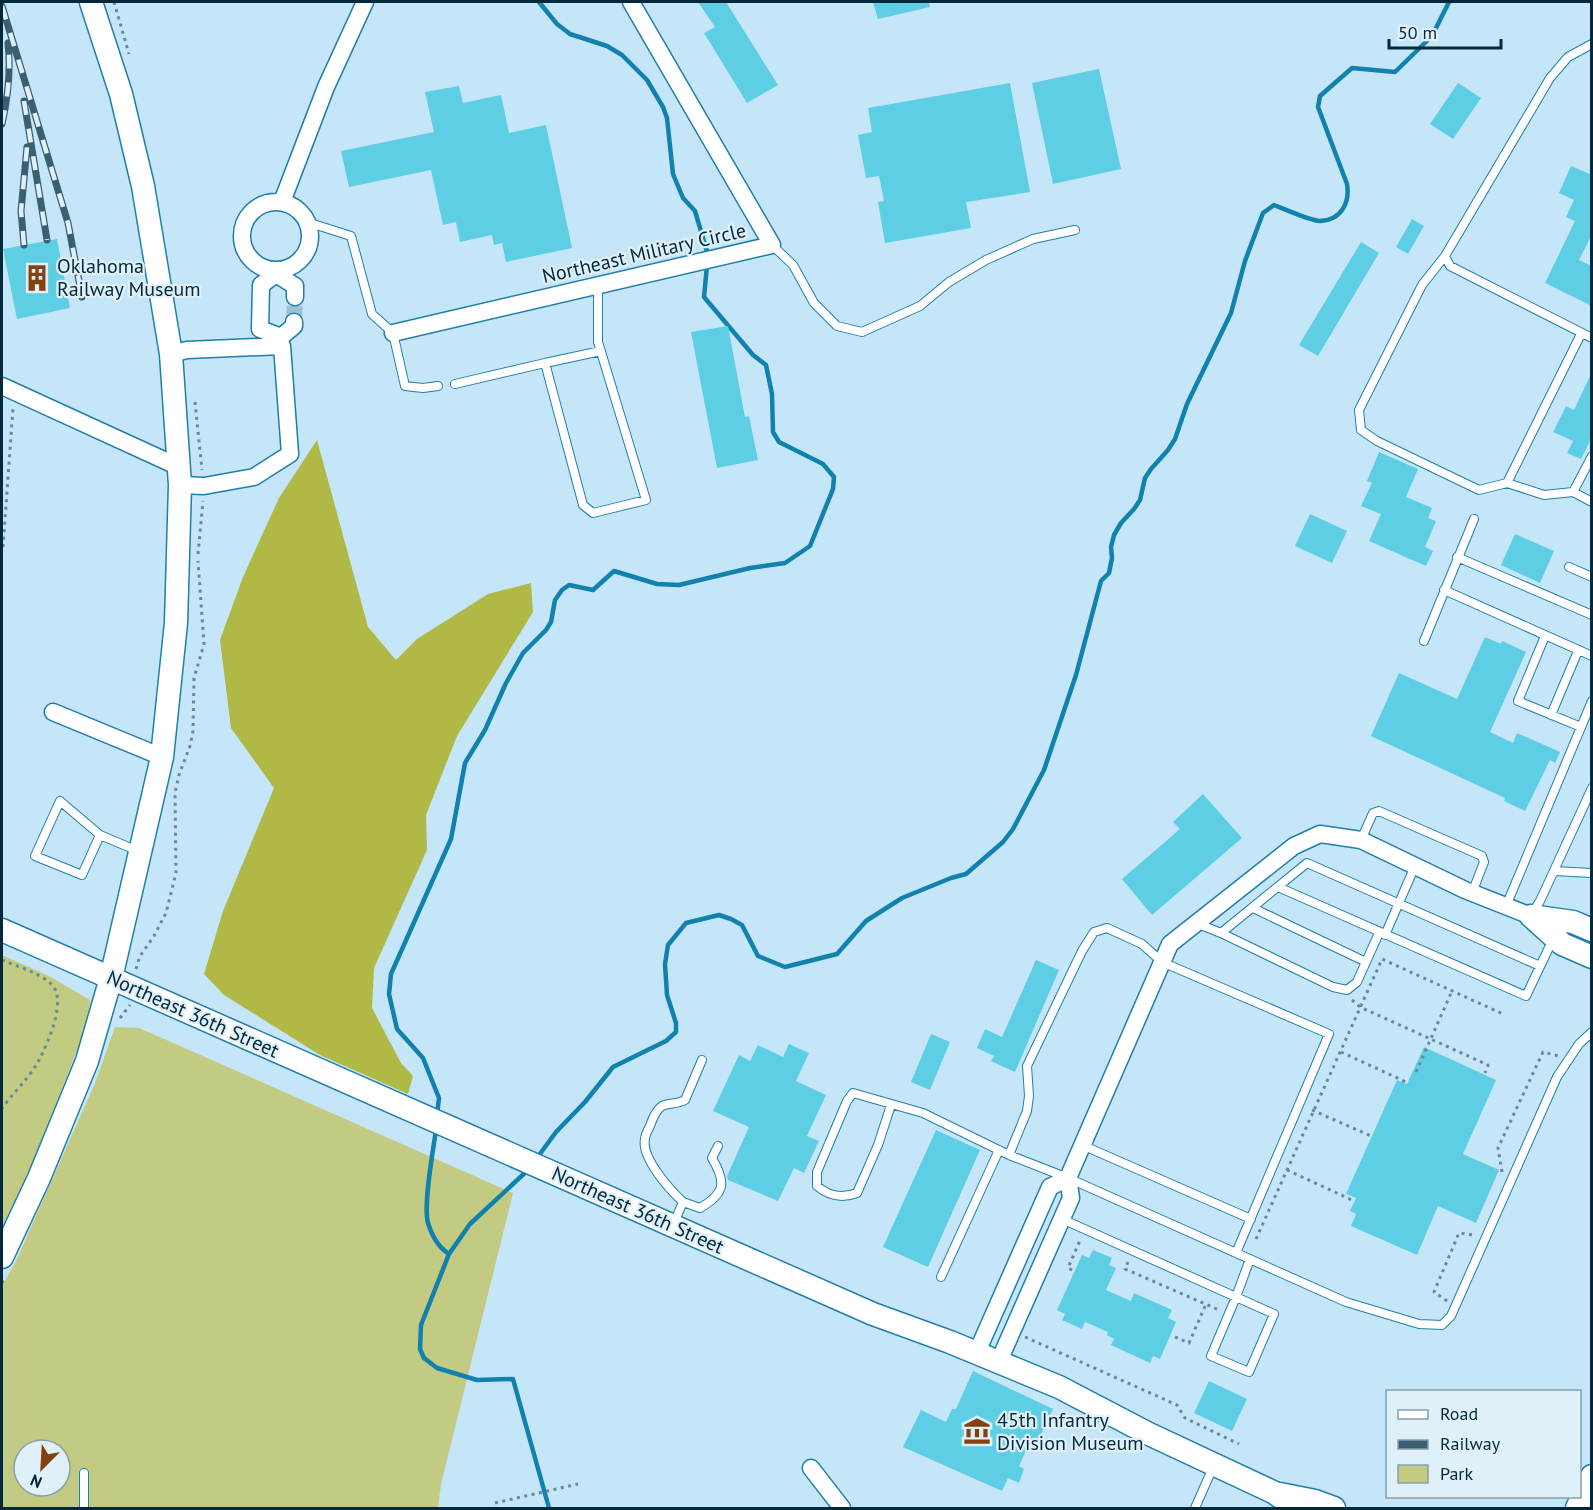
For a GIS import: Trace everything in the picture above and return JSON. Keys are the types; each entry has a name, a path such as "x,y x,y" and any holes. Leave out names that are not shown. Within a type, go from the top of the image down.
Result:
{"main road":[{"path":"2,1257 39,1178 87,1061 111,978 162,757 176,622 179,476 171,354 143,186 121,94 91,2"},
{"path":"1531,916 1573,922 1592,930"},
{"path":"1531,916 1562,944 1592,957"},
{"name":"Northeast 36th Street","path":"2,930 873,1314 977,1352 1059,1387 1149,1434 1273,1492 1297,1509"},
{"path":"1577,1509 1590,1480"},
{"name":"Northeast 36th Street","path":"1273,1492 1315,1501 1334,1509"}],"street":[{"path":"282,202 326,87 365,2"},
{"name":"Northeast Military Circle","path":"393,333 772,245 631,2"},
{"path":"281,341 260,329 261,285 276,272 298,262 305,253 310,232 301,213 292,206 282,202 271,202 251,213 242,234 244,245 249,255 257,263 276,272 295,286 295,297"},
{"path":"171,354 187,350 281,341 294,326 294,322"},
{"path":"8,389 179,476 204,486 255,477 290,454 281,341"},
{"path":"52,712 162,757"},
{"path":"999,1361 1071,1198 1068,1178 1170,944 1294,846 1320,834 1361,840 1472,893 1531,916"},
{"path":"977,1352 1050,1187 1068,1178"},
{"path":"811,1468 842,1509"}],"lane":[{"path":"1592,44 1568,57 1550,78 1445,256 1422,285 1359,410 1361,430 1377,441 1479,490 1507,483 1544,495 1573,492 1592,502"},
{"path":"307,222 351,236 372,314 393,333 405,386 423,388 438,386"},
{"path":"772,245 793,265 814,303 837,326 862,332 920,306 949,282 986,260 1033,239 1075,230"},
{"path":"1445,256 1450,266 1592,338"},
{"path":"545,363 583,505 593,513 646,500 598,342 598,285"},
{"path":"1507,483 1581,334"},
{"path":"455,384 601,351"},
{"path":"1573,492 1592,456"},
{"path":"1424,641 1474,519"},
{"path":"1457,557 1592,615"},
{"path":"1569,567 1592,577"},
{"path":"1444,590 1592,656"},
{"path":"1545,636 1518,701 1581,727"},
{"path":"1551,715 1578,651"},
{"path":"1506,906 1592,701"},
{"path":"1531,916 1592,788"},
{"path":"100,835 82,875 35,856 60,801 100,835 141,852"},
{"path":"1361,840 1373,813 1379,811 1482,856 1484,862 1472,893"},
{"path":"1221,933 1307,864 1540,966"},
{"path":"1196,923 1333,987 1346,989 1357,982 1398,905 1415,866"},
{"path":"1554,871 1592,873"},
{"path":"1278,887 1526,996 1554,936"},
{"path":"1253,908 1366,962"},
{"path":"1009,1155 1027,1111 1029,1096 1027,1066 1082,951 1094,932 1107,928 1142,944 1162,962 1329,1034 1236,1253"},
{"path":"891,1105 878,1145 856,1194 844,1198 825,1192 817,1186 817,1172 847,1101 853,1093 922,1113 1009,1155 1068,1178 1346,1302 1419,1324 1442,1325 1451,1316 1540,1110 1557,1077 1579,1044 1592,1032"},
{"path":"702,1060 685,1100 662,1106 654,1117 644,1140 646,1151 672,1192 683,1202 700,1208 715,1196 723,1183 720,1171 712,1158 718,1146"},
{"path":"1082,1145 1251,1219"},
{"path":"941,1277 999,1150"},
{"path":"673,1226 683,1202"},
{"path":"1062,1219 1236,1298 1274,1314 1249,1372 1211,1356 1236,1298 1250,1259"},
{"path":"1195,1509 1214,1465"},
{"path":"84,1473 84,1509"}],"path":[{"path":"3,547 8,389"},
{"path":"2,960 43,978 54,987 58,999 57,1012 39,1060 2,1108"},
{"path":"1256,1239 1382,960 1503,1014"},
{"path":"1346,989 1348,997 1360,1007 1488,1065 1485,1073"},
{"path":"1416,1072 1452,991"},
{"path":"1341,1052 1406,1082"},
{"path":"1502,1172 1498,1148 1543,1052 1569,1059"},
{"path":"1299,1104 1371,1136"},
{"path":"1287,1170 1352,1200"},
{"path":"1447,1301 1434,1292 1459,1233 1472,1236 1477,1226"},
{"path":"1071,1270 1068,1268 1081,1237 1091,1241"},
{"path":"1130,1258 1125,1269 1229,1314"},
{"path":"1176,1337 1189,1343 1206,1304"},
{"path":"1012,1331 1177,1405 1185,1418 1239,1444"},
{"path":"495,1503 578,1484"}],"green space":[{"path":"317,440 368,627 396,660 417,639 488,594 531,583 533,612 457,736 426,815 427,850 374,968 372,1008 401,1063 413,1076 408,1094 320,1055 224,995 204,974 223,911 274,788 231,728 220,640 243,577 279,498"},
{"path":"2,955 49,976 90,1000 87,1025 32,1164 2,1227"},
{"path":"115,1027 139,1028 513,1193 441,1484 438,1508 2,1508 2,1286 16,1261 95,1083"}],"building":[{"path":"698,2 726,2 778,85 747,103 704,33 715,27"},
{"path":"873,2 929,2 930,7 878,19"},
{"path":"1099,69 1121,169 1053,184 1032,83"},
{"path":"1010,83 1030,192 966,202 971,228 885,243 878,202 884,201 879,176 866,178 858,135 872,132 868,108"},
{"path":"1458,83 1481,98 1453,139 1430,124"},
{"path":"459,86 463,103 501,95 509,133 546,125 572,248 506,262 502,243 494,245 492,235 460,242 456,222 443,225 431,170 349,187 341,151 434,132 425,92"},
{"path":"1571,166 1592,175 1592,234 1579,260 1592,266 1592,306 1545,283 1575,221 1566,217 1574,200 1559,193"},
{"path":"1412,219 1424,226 1408,254 1396,247"},
{"name":"Oklahoma Railway Museum","path":"57,239 70,308 17,319 3,249"},
{"path":"1361,242 1379,253 1318,356 1299,345"},
{"path":"728,326 745,417 749,416 758,460 717,468 691,332"},
{"path":"1592,372 1592,437 1581,459 1567,453 1573,441 1553,432 1566,406 1574,410"},
{"path":"1379,452 1418,469 1406,497 1432,508 1428,518 1436,521 1425,547 1433,551 1426,566 1369,541 1381,514 1361,506 1372,483 1367,481"},
{"path":"1310,514 1347,531 1332,563 1295,546"},
{"path":"1515,534 1554,551 1540,583 1501,565"},
{"path":"1485,637 1501,644 1502,641 1526,652 1490,732 1513,743 1517,733 1560,752 1555,763 1550,760 1525,811 1504,801 1505,798 1371,736 1399,673 1457,699"},
{"path":"1203,794 1242,838 1152,915 1122,879 1180,829 1173,822"},
{"path":"1036,960 1059,970 1015,1072 991,1061 994,1056 977,1048 985,1029 1002,1037"},
{"path":"931,1034 950,1042 930,1090 911,1082"},
{"path":"789,1044 809,1053 796,1081 826,1095 807,1136 819,1141 804,1173 794,1168 778,1201 728,1180 727,1176 749,1127 713,1111 739,1055 750,1061 758,1045 783,1057"},
{"path":"1424,1047 1496,1080 1463,1154 1499,1170 1476,1223 1438,1206 1417,1255 1351,1226 1356,1214 1350,1211 1356,1198 1346,1194 1397,1080 1407,1084"},
{"path":"936,1130 980,1150 928,1267 883,1247"},
{"path":"1093,1250 1112,1258 1109,1265 1116,1268 1106,1290 1131,1301 1134,1293 1172,1310 1168,1318 1176,1322 1160,1359 1153,1356 1150,1363 1111,1345 1114,1339 1107,1335 1108,1332 1085,1322 1082,1329 1062,1320 1065,1314 1057,1310 1082,1255 1089,1258"},
{"name":"45th Infantry Division Museum","path":"973,1371 1053,1409 1037,1443 1031,1440 1019,1466 1024,1469 1019,1483 1008,1478 1002,1491 903,1447 921,1410 946,1422 952,1409 956,1409"},
{"path":"1209,1381 1247,1399 1232,1431 1194,1413"}],"waterway":[{"path":"437,1115 439,1098 423,1058 397,1029 389,994 391,974 451,839 465,763 485,730 506,683 523,653 551,622 555,600 569,585 593,590 614,571 657,584 679,585 750,568 785,563 810,546 833,489 834,477 823,464 779,442 773,432 772,394 766,365 753,355 704,297 708,255 695,211 683,198 673,174 667,118 647,80 622,55 607,46 570,34 557,24 539,2"},
{"path":"537,1158 556,1132 585,1102 613,1067 666,1041 676,1032 676,1023 667,995 665,964 668,945 686,923 719,915 731,919 742,925 758,956 785,967 837,954 866,921 902,898 966,874 1003,842 1013,829 1044,770 1076,675 1101,581 1109,573 1114,535 1140,500 1145,478 1175,439 1187,404 1231,313 1245,261 1263,213 1274,205 1320,221 1328,220 1339,214 1346,203 1347,184 1318,107 1320,96 1352,68 1395,72 1432,36 1449,2"},
{"path":"436,1130 429,1178 427,1215 434,1237 449,1254"},
{"path":"528,1170 470,1224 449,1254 421,1325 420,1349 424,1358 437,1368 477,1380 513,1379 549,1508"}],"tunnel":[{"path":"294,322 295,297"}],"railway":[{"path":"2,6 68,223 82,297"},
{"path":"2,124 8,84 8,43"},
{"path":"24,101 47,240"},
{"path":"24,245 21,211 27,147"}],"place":[{"name":"Oklahoma Railway Museum","path":"37,278"},
{"name":"45th Infantry Division Museum","path":"977,1431"}]}
